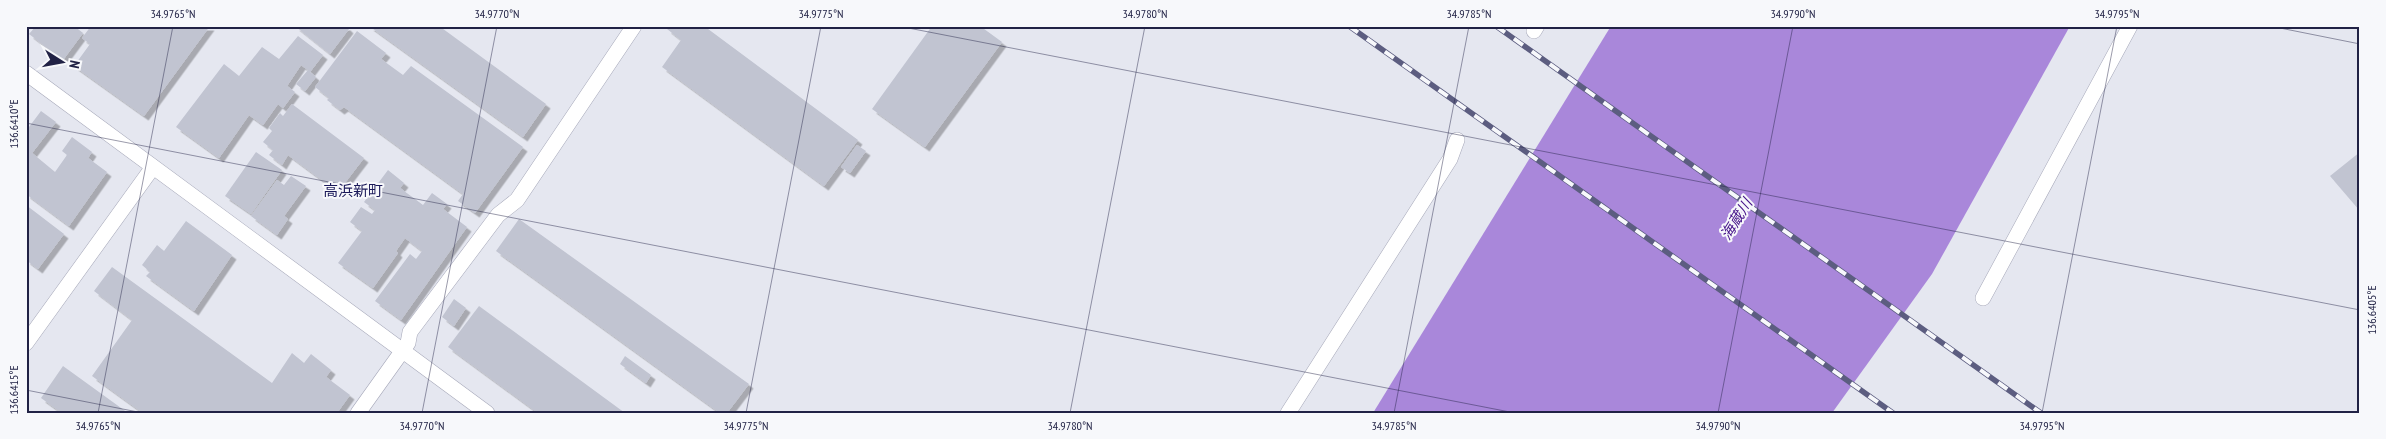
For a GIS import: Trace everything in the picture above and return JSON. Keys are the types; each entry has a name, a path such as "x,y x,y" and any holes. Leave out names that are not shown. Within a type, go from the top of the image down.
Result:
{"street":[{"path":"358,413 408,343 410,332 498,215 517,200 634,26"},
{"path":"1983,298 2130,26"},
{"path":"26,73 487,413"},
{"path":"1288,413 1445,167 1458,140"},
{"path":"26,343 153,167"}],"water":[{"name":"海蔵川","path":"1611,26 2070,26 1932,274 1832,413 1373,413"}],"building":[{"path":"36,26 74,26 83,33 63,60 29,34"},
{"path":"91,26 210,26 144,116 74,66 90,44 82,38"},
{"path":"295,26 346,26 349,29 330,54"},
{"path":"369,26 439,26 546,104 523,137"},
{"path":"669,26 704,26 858,140 824,186 662,67 681,40 667,29"},
{"path":"932,26 980,26 1002,42 925,147 872,109"},
{"path":"357,31 386,53 381,59 403,75 411,66 523,147 475,213 458,201 463,194 344,107 340,110 315,87"},
{"path":"298,36 323,55 310,72 316,77 305,91 296,84 308,70 301,65 287,86 295,92 283,108 278,104 263,125 249,115 219,158 176,127 224,64 239,76 262,47 279,59"},
{"path":"292,104 364,158 338,192 288,155 282,165 269,155 273,150 263,142 272,131 269,128 280,113 283,116"},
{"path":"41,111 56,122 32,153 55,172 67,155 62,151 72,137 92,152 88,158 107,172 69,226 26,194 26,131"},
{"path":"857,145 866,151 850,173 841,167"},
{"path":"256,152 282,170 251,214 225,196"},
{"path":"2360,152 2360,211 2330,176"},
{"path":"388,170 404,183 400,188 423,205 432,193 447,204 443,209 467,227 401,320 375,301 410,254 416,259 422,251 405,238 396,251 398,253 373,288 338,263 362,231 350,222 361,207 372,214 375,210 364,202"},
{"path":"291,176 306,186 284,216 288,219 277,235 251,216 277,180 284,185"},
{"path":"26,205 64,234 38,269 26,260"},
{"path":"519,219 749,384 727,413 720,413 496,251"},
{"path":"186,221 232,255 194,311 146,276 150,272 142,265 157,245 164,251"},
{"path":"112,267 272,383 292,353 304,363 311,354 331,370 326,377 350,395 337,413 143,413 92,376 132,320 94,291"},
{"path":"454,299 466,308 454,326 442,317"},
{"path":"479,306 625,413 538,413 448,347"},
{"path":"625,356 651,375 646,383 620,364"},
{"path":"63,366 128,413 62,413 41,398"}],"railway":[{"path":"1349,26 1893,413"},
{"path":"1496,26 2041,413"}],"district":[{"name":"高浜新町","path":"353,190"}]}
